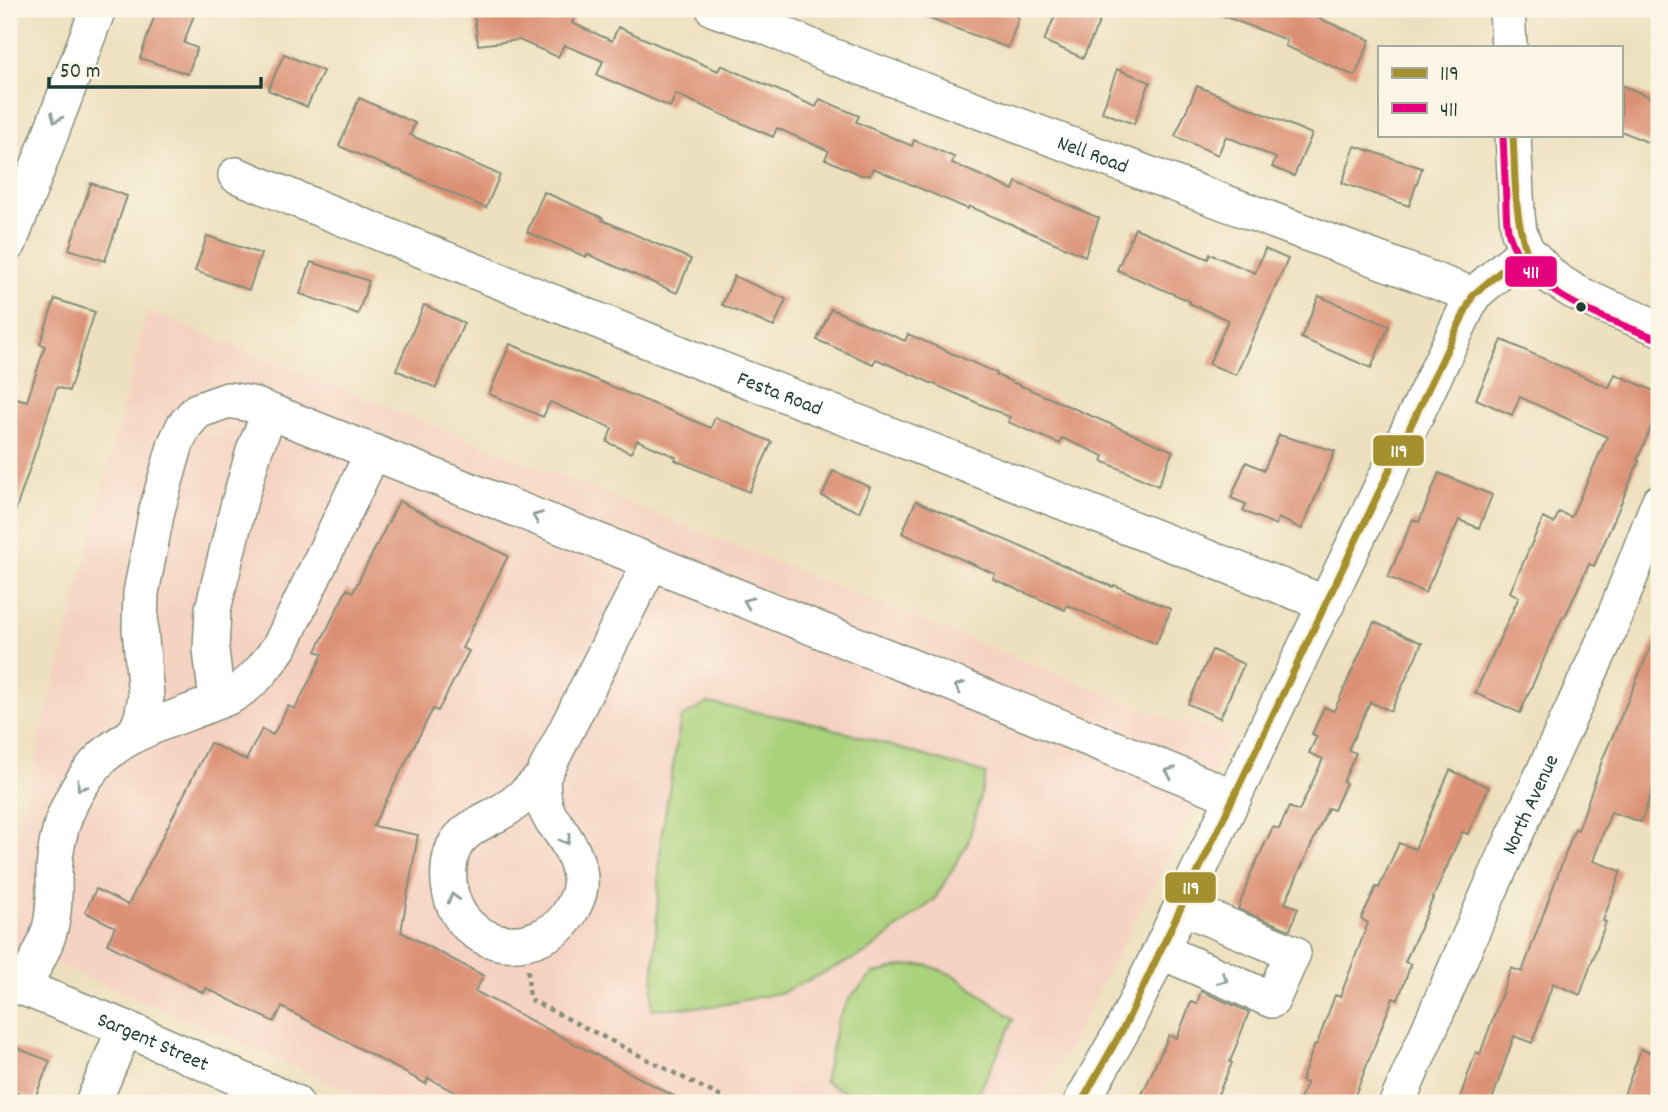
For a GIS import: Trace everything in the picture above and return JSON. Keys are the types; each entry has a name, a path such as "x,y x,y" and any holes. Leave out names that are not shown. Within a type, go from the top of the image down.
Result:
{"street":[{"path":"9,243 98,9"},
{"name":"Nell Road","path":"713,9 765,26 829,55 1473,295"},
{"path":"1513,136 1519,233 1526,250 1553,278 1573,291 1659,328"},
{"name":"Festa Road","path":"236,175 691,358 1327,604"},
{"path":"1082,1103 1124,1027 1161,951 1473,295 1526,250"},
{"path":"129,738 137,730 146,697 140,628 141,593 158,510 176,443 184,426 197,411 228,400 239,400 651,562 1234,797"},
{"path":"216,701 211,650 213,610 239,503 254,451 270,412"},
{"path":"16,984 46,943 52,919 58,842 67,806 96,764 113,748 157,724 237,692 260,674 281,646 373,452"},
{"name":"North Avenue","path":"1397,1103 1493,883 1611,625 1659,502"},
{"path":"542,778 544,802 549,816 575,857 579,868 580,887 576,902 567,918 554,930 527,943 503,944 483,937 467,926 456,911 450,891 448,867 456,843 477,824 523,798 542,778 651,562"},
{"path":"1161,951 1272,1000 1293,953 1182,907"},
{"name":"Sargent Street","path":"16,984 125,1028 295,1103"},
{"path":"93,1103 125,1028"}],"path":[{"path":"527,943 529,999 733,1103"}],"shaded area":[{"path":"147,311 1181,724 1184,720 1231,737 1039,1103 743,1103 732,1097 728,1103 376,1103 9,944 9,865"}],"green space":[{"path":"708,703 814,723 986,774 968,843 934,900 866,953 783,992 716,1006 652,1009 661,838 681,718"},
{"path":"927,965 955,976 1014,1019 974,1103 865,1103 824,1081 838,1020 850,997 873,974 904,966"}],"building":[{"path":"157,9 196,9 184,43 197,48 188,74 140,58"},
{"path":"473,9 578,9 572,23 612,41 618,27 718,71 721,65 816,107 820,99 859,116 856,122 912,146 914,140 954,157 952,163 1013,190 1016,182 1099,218 1085,256 873,168 870,175 861,175 825,159 829,151 777,128 773,137 676,94 670,107 597,75 603,61 564,45 558,57 519,40 478,45"},
{"path":"909,9 997,9 1019,17 1008,48"},
{"path":"1058,9 1105,9 1083,58 1044,41"},
{"path":"1210,9 1297,9 1370,40 1355,76 1285,46 1287,40"},
{"path":"284,54 323,71 307,107 268,90"},
{"path":"1117,69 1150,82 1134,124 1102,112"},
{"path":"1622,85 1659,101 1659,133 1654,145 1622,131"},
{"path":"1197,86 1312,134 1294,176 1272,167 1276,158 1226,136 1218,155 1175,136"},
{"path":"359,98 415,123 410,135 500,175 486,208 339,146"},
{"path":"1355,146 1422,168 1409,206 1342,183"},
{"path":"91,183 127,196 105,261 69,249"},
{"path":"544,192 691,259 677,293 587,254 586,257 527,232"},
{"path":"1135,228 1208,259 1210,254 1255,273 1265,249 1288,259 1236,375 1209,364 1228,320 1117,270"},
{"path":"207,236 261,254 249,290 195,271"},
{"path":"311,262 369,281 358,314 300,294"},
{"path":"734,276 786,299 774,327 722,305"},
{"path":"1319,296 1389,326 1371,368 1301,338"},
{"path":"55,299 95,312 69,391 57,387 13,518 9,517 9,419 16,398 27,401 45,346 40,344"},
{"path":"424,305 464,323 436,388 396,370"},
{"path":"831,309 905,341 908,334 1173,451 1158,486 1102,461 1104,456 1062,438 1060,444 1008,422 1010,417 876,359 873,364 817,340"},
{"path":"1502,340 1609,388 1615,374 1659,393 1659,409 1608,534 1594,566 1589,564 1565,617 1563,616 1520,713 1475,693 1519,597 1510,592 1543,518 1554,523 1559,512 1571,517 1607,437 1520,397 1512,415 1476,399"},
{"path":"510,344 711,428 715,417 772,442 749,492 675,460 676,457 637,440 631,453 607,442 612,428 550,402 543,417 489,394"},
{"path":"1279,435 1335,451 1302,529 1278,518 1276,525 1243,511 1246,504 1231,498 1246,462 1264,470"},
{"path":"833,471 870,487 859,512 822,496"},
{"path":"1439,473 1492,495 1479,528 1459,520 1425,593 1388,577 1413,519 1419,522"},
{"path":"399,501 508,556 462,648 469,651 438,711 433,709 373,826 418,835 401,932 484,976 475,991 687,1103 475,1103 428,1078 426,1084 282,1007 274,1022 206,988 204,993 107,944 115,927 85,912 96,889 128,905 210,743 246,760 262,729 273,735 288,706 295,709 323,654 316,651 347,589 353,592"},
{"path":"916,501 1113,587 1114,585 1171,609 1156,644 1067,605 1065,610 993,579 995,574 902,533"},
{"path":"1374,622 1422,643 1391,711 1370,702 1348,750 1356,753 1343,782 1346,783 1334,810 1328,808 1285,903 1298,908 1290,930 1238,909 1251,873 1273,827 1279,829 1289,807 1299,811 1323,759 1309,753 1317,736 1312,734 1324,707 1334,711"},
{"path":"1659,628 1659,771 1641,822 1611,812 1593,861 1621,871 1580,995 1553,983 1532,1043 1514,1036 1491,1103 1458,1103 1476,1052 1480,1054 1511,968 1522,972 1575,828 1578,830 1603,758"},
{"path":"1212,650 1244,664 1220,718 1188,704"},
{"path":"1450,770 1489,787 1468,834 1462,832 1405,962 1411,964 1398,1000 1393,998 1352,1103 1299,1103 1306,1083 1301,1081 1315,1044 1335,995 1340,997 1368,923 1361,919 1376,887 1379,888 1399,843 1415,849"},
{"path":"1201,991 1249,1012 1230,1062 1232,1063 1214,1103 1138,1103 1169,1035 1177,1038 1191,1002 1197,1004"},
{"path":"9,1045 50,1061 34,1100 9,1090"},
{"path":"1641,1049 1659,1056 1659,1103 1621,1103"}],"transit line":[{"name":"411","path":"1503,136 1507,224 1519,257 1533,274 1570,301 1655,338"},
{"name":"119","path":"1513,136 1517,207 1526,250"},
{"name":"119","path":"1081,1103 1124,1027 1473,295 1526,250"}]}
